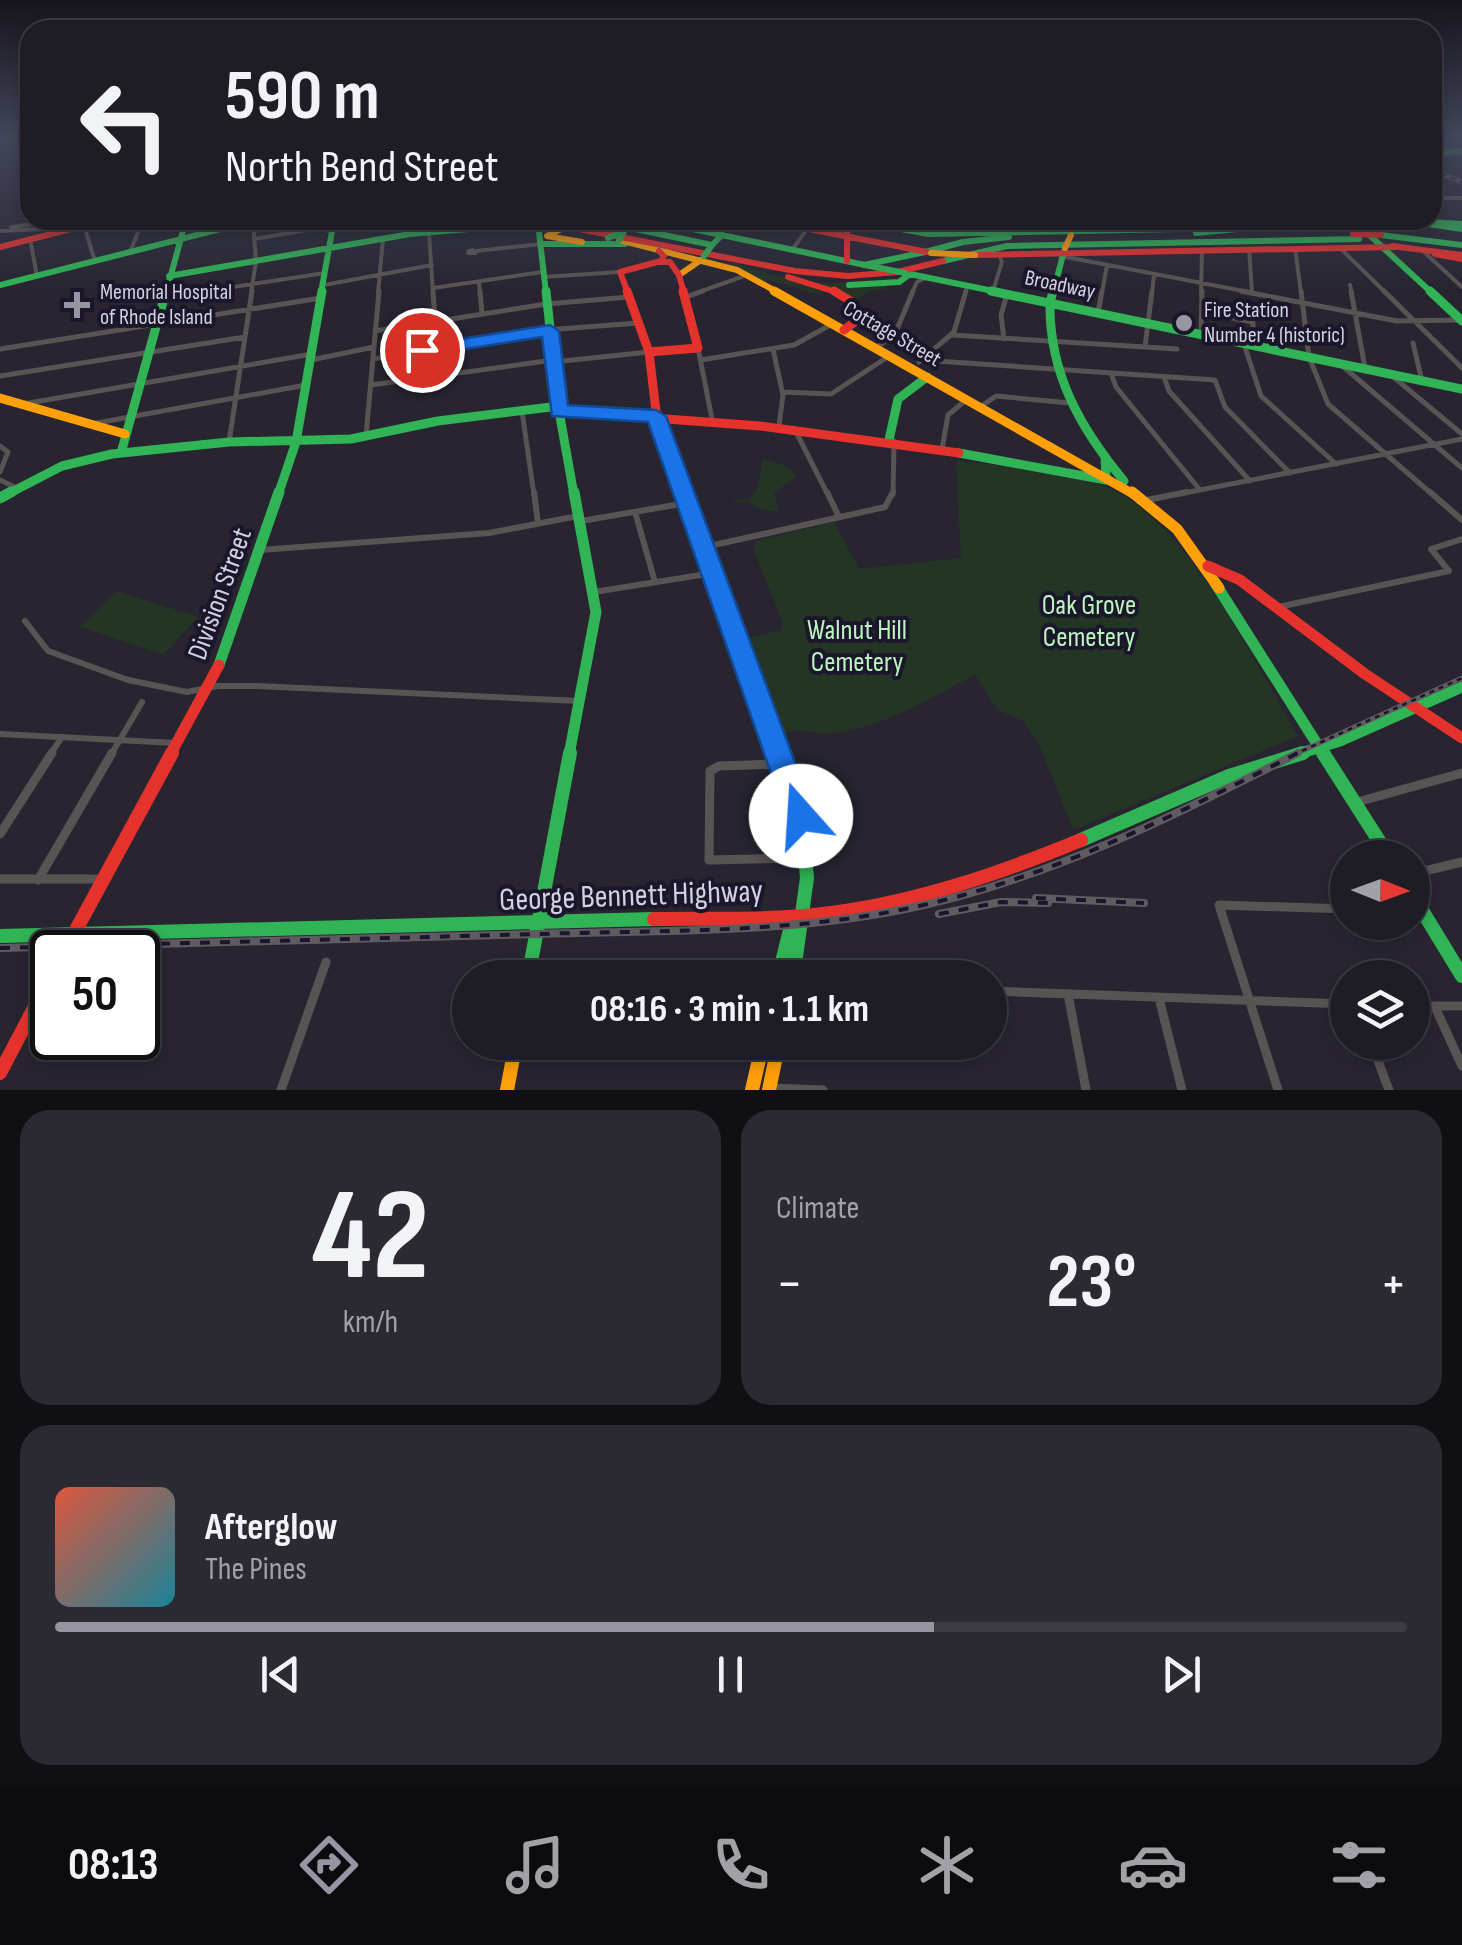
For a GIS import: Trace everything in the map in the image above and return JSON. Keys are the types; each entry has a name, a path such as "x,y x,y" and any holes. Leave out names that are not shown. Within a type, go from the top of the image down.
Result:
{"main road":[{"path":"0,247 64,230"},
{"path":"117,453 183,230"},
{"path":"0,286 178,243 215,230"},
{"name":"Division Street","path":"76,930 228,650 295,445 333,230"},
{"path":"410,234 411,230"},
{"path":"168,276 453,230"},
{"path":"531,960 596,612 559,408 538,230"},
{"path":"553,230 547,236 588,241 625,230"},
{"path":"594,230 716,241 802,272 855,276 904,270 1000,247 1340,230"},
{"path":"600,230 796,266 838,270 898,265 987,243 1075,231"},
{"path":"608,230 675,240"},
{"path":"608,230 675,240"},
{"path":"540,244 588,241 625,230"},
{"path":"634,230 679,275 698,348 649,352"},
{"name":"Broadway","path":"645,230 792,250 1462,389"},
{"path":"679,275 702,258 720,230"},
{"path":"812,230 928,253 975,256 1339,247 1385,242 1462,252"},
{"path":"847,261 849,230"},
{"path":"904,230 926,234 1075,231 1154,238 1334,230"},
{"path":"1154,238 1223,230"},
{"path":"1358,230 1424,252 1462,252"},
{"path":"867,265 988,238 1075,231"},
{"path":"1075,231 1061,253 1046,321 1058,370 1072,403 1105,456 1129,486 1240,580 1462,738"},
{"path":"716,241 792,279 835,292 858,307 861,317 844,330"},
{"path":"1385,242 1462,321"},
{"path":"1137,243 1294,248"},
{"path":"702,258 659,256 620,272 649,352 656,416 802,821 808,858 796,960"},
{"name":"Cottage Street","path":"702,258 747,275 1106,478 1129,486"},
{"path":"792,279 875,284 904,281 908,274"},
{"path":"892,441 900,396 927,377"},
{"path":"0,398 125,434"},
{"path":"0,498 62,466 117,453 229,442 295,445 559,408 712,418 892,441 1106,478 1145,500 1206,566 1240,580"},
{"path":"1105,456 1106,478"},
{"path":"1192,538 1219,588 1378,840"},
{"name":"George Bennett Highway","path":"160,931 802,914 900,899 1021,866 1242,771 1340,741 1462,688"},
{"path":"782,960 790,930 802,914"},
{"path":"1430,929 1462,976"},
{"name":"George Bennett Highway","path":"0,936 30,935"},
{"path":"0,1072 30,1015"},
{"path":"507,1090 513,1060"},
{"path":"752,1090 759,1060"},
{"path":"769,1089 776,1060"}],"street":[{"path":"89,230 95,261"},
{"path":"130,252 139,230"},
{"path":"229,442 253,284 254,230"},
{"path":"254,239 299,230"},
{"path":"792,250 806,230"},
{"path":"429,232 435,322"},
{"path":"366,436 383,239"},
{"path":"30,240 37,276"},
{"path":"476,252 540,244"},
{"path":"1339,247 1462,368"},
{"path":"1294,248 1308,357 1328,404 1462,520"},
{"path":"1201,334 1202,250"},
{"path":"1249,250 1252,292"},
{"path":"1424,252 1462,287"},
{"path":"1061,253 1356,313 1414,321 1462,321"},
{"path":"993,291 1002,262 998,255"},
{"path":"1098,313 1107,265"},
{"path":"162,298 253,284 380,275 432,266"},
{"path":"433,288 542,275 620,272"},
{"path":"1145,348 1154,274"},
{"path":"686,298 747,275"},
{"path":"876,348 894,336 917,282 927,278"},
{"path":"478,282 482,314"},
{"path":"911,368 952,335 966,286"},
{"path":"1350,286 1365,368"},
{"path":"1004,339 1000,314 1006,294"},
{"path":"375,331 546,304 629,296"},
{"path":"0,349 321,298"},
{"path":"1202,312 1252,322 1248,344 1262,398 1336,464"},
{"path":"373,359 550,331 638,323"},
{"path":"701,360 794,345 832,323"},
{"path":"952,335 1177,350"},
{"path":"0,376 244,336"},
{"path":"1414,343 1422,380"},
{"path":"23,404 374,347"},
{"path":"698,348 712,418"},
{"path":"772,349 782,392 779,426"},
{"path":"370,385 649,352"},
{"path":"782,392 831,394 890,356"},
{"path":"921,360 1215,380 1225,406 1290,473"},
{"path":"1339,363 1462,468"},
{"path":"1111,373 1116,386 1200,490"},
{"path":"1390,374 1462,436"},
{"path":"1164,377 1169,391 1250,481"},
{"path":"90,424 306,385"},
{"path":"980,407 999,396 1072,403"},
{"path":"942,449 948,415 967,399"},
{"path":"522,411 538,524"},
{"path":"794,428 840,517"},
{"path":"1145,500 1385,455 1462,436"},
{"path":"705,547 878,510 892,502 892,441"},
{"path":"0,446 8,452 0,476 17,488"},
{"path":"260,550 489,533 688,503"},
{"path":"635,512 655,582"},
{"path":"1276,607 1449,571 1430,549 1462,540"},
{"path":"594,592 714,573"},
{"path":"26,620 48,651 106,673 177,690 257,686 579,701"},
{"path":"38,880 142,702"},
{"path":"0,734 177,744"},
{"path":"0,834 63,736"},
{"path":"783,764 719,766 710,770 709,860 808,858"},
{"path":"1354,803 1462,773"},
{"path":"1430,870 1462,862"},
{"path":"0,880 104,879"},
{"path":"1278,1090 1218,905 1330,908"},
{"path":"282,1090 326,962"},
{"path":"1007,992 1330,1003"},
{"path":"1068,994 1086,1090"},
{"path":"1159,998 1182,1090"},
{"path":"1430,1006 1462,1006"},
{"path":"1435,1006 1462,1066"},
{"path":"1378,1060 1390,1090"},
{"path":"769,1089 823,1090"}],"green space":[{"path":"728,262 799,282 885,284 887,290 872,290 852,302 827,290 820,295 770,280 762,284 722,265"},
{"path":"763,459 789,467 796,477 774,493 779,511 759,509 748,501 732,503 736,499 747,500 758,489"},
{"name":"Oak Grove Cemetery","path":"956,461 1078,477 1115,491 1143,510 1195,566 1298,736 1073,830 1038,742 1023,721 998,710 975,675 872,724 835,733 781,734 746,638 781,630 783,623 754,551 757,541 834,522 859,569 961,558"},
{"path":"117,591 198,617 163,655 80,627"}],"railway":[{"path":"1293,755 1462,678"},
{"path":"0,948 733,929 880,914 976,891 1071,859 1298,753"},
{"path":"1036,898 1144,903"},
{"path":"939,914 1001,902 1048,903"}],"traffic: fast":[{"path":"1442,223 1462,224"},
{"path":"1442,226 1462,229"},
{"path":"121,453 183,230"},
{"path":"0,285 217,230"},
{"path":"219,665 296,442 332,230"},
{"path":"169,276 410,234 457,230"},
{"path":"531,960 596,612 559,411 539,230"},
{"path":"619,240 625,230"},
{"path":"640,230 712,245"},
{"path":"698,230 870,266"},
{"path":"712,245 722,230"},
{"path":"906,230 928,234 1129,230"},
{"path":"1196,233 1228,230"},
{"path":"1365,231 1462,321"},
{"path":"608,238 621,232"},
{"path":"1381,235 1462,245"},
{"path":"925,252 963,242 1009,237"},
{"path":"943,261 1007,246 1359,239"},
{"path":"541,244 625,244"},
{"path":"704,256 712,245"},
{"path":"1050,303 1064,251"},
{"path":"864,265 925,252"},
{"path":"870,266 905,273"},
{"path":"905,273 1462,389"},
{"path":"849,285 899,282 910,274"},
{"path":"1050,303 1050,328 1059,376 1080,421 1124,481"},
{"path":"889,440 898,399 927,377"},
{"path":"0,498 62,466 112,454 229,442 351,439 438,421 559,406"},
{"path":"959,453 1106,480"},
{"path":"1105,456 1106,479"},
{"path":"700,539 802,821 807,878 796,960"},
{"path":"1215,583 1379,840"},
{"path":"1081,840 1229,776 1340,741 1462,687"},
{"path":"782,960 791,926 802,914"},
{"path":"0,936 654,919"},
{"path":"1430,924 1462,976"}],"traffic: slow":[{"path":"559,230 547,236 582,242"},
{"path":"1065,248 1071,235"},
{"path":"619,240 737,270 1120,485 1177,529 1200,556 1219,588"},
{"path":"931,253 975,255"},
{"path":"679,275 701,260"},
{"path":"0,398 125,434"},
{"path":"507,1090 513,1060"},
{"path":"752,1090 759,1060"},
{"path":"769,1090 775,1060"}],"traffic: jam":[{"path":"0,247 67,230"},
{"path":"584,230 795,271 848,276 897,272 943,261"},
{"path":"814,230 927,252"},
{"path":"847,230 847,261"},
{"path":"1353,234 1381,235"},
{"path":"1392,246 1462,255"},
{"path":"975,255 1395,247"},
{"path":"659,251 664,256 661,261 620,272 649,352 657,420 700,539"},
{"path":"1435,254 1462,259"},
{"path":"649,352 698,348 679,275 670,262 659,262"},
{"path":"788,277 830,289 849,300 861,317 844,330"},
{"path":"559,411 760,426 959,453"},
{"path":"1208,566 1240,580 1365,674 1462,738"},
{"path":"76,930 219,665"},
{"path":"654,919 787,917 863,908 959,885 1081,840"},
{"path":"0,1073 30,1016"}],"place":[{"name":"Memorial Hospital of Rhode Island","path":"77,305"},
{"name":"Fire Station Number 4 (historic)","path":"1184,323"}],"route":[{"path":"422,350 550,331 559,411 656,416 801,816"}],"park label":[{"name":"Walnut Hill Cemetery","path":"857,646"}]}
